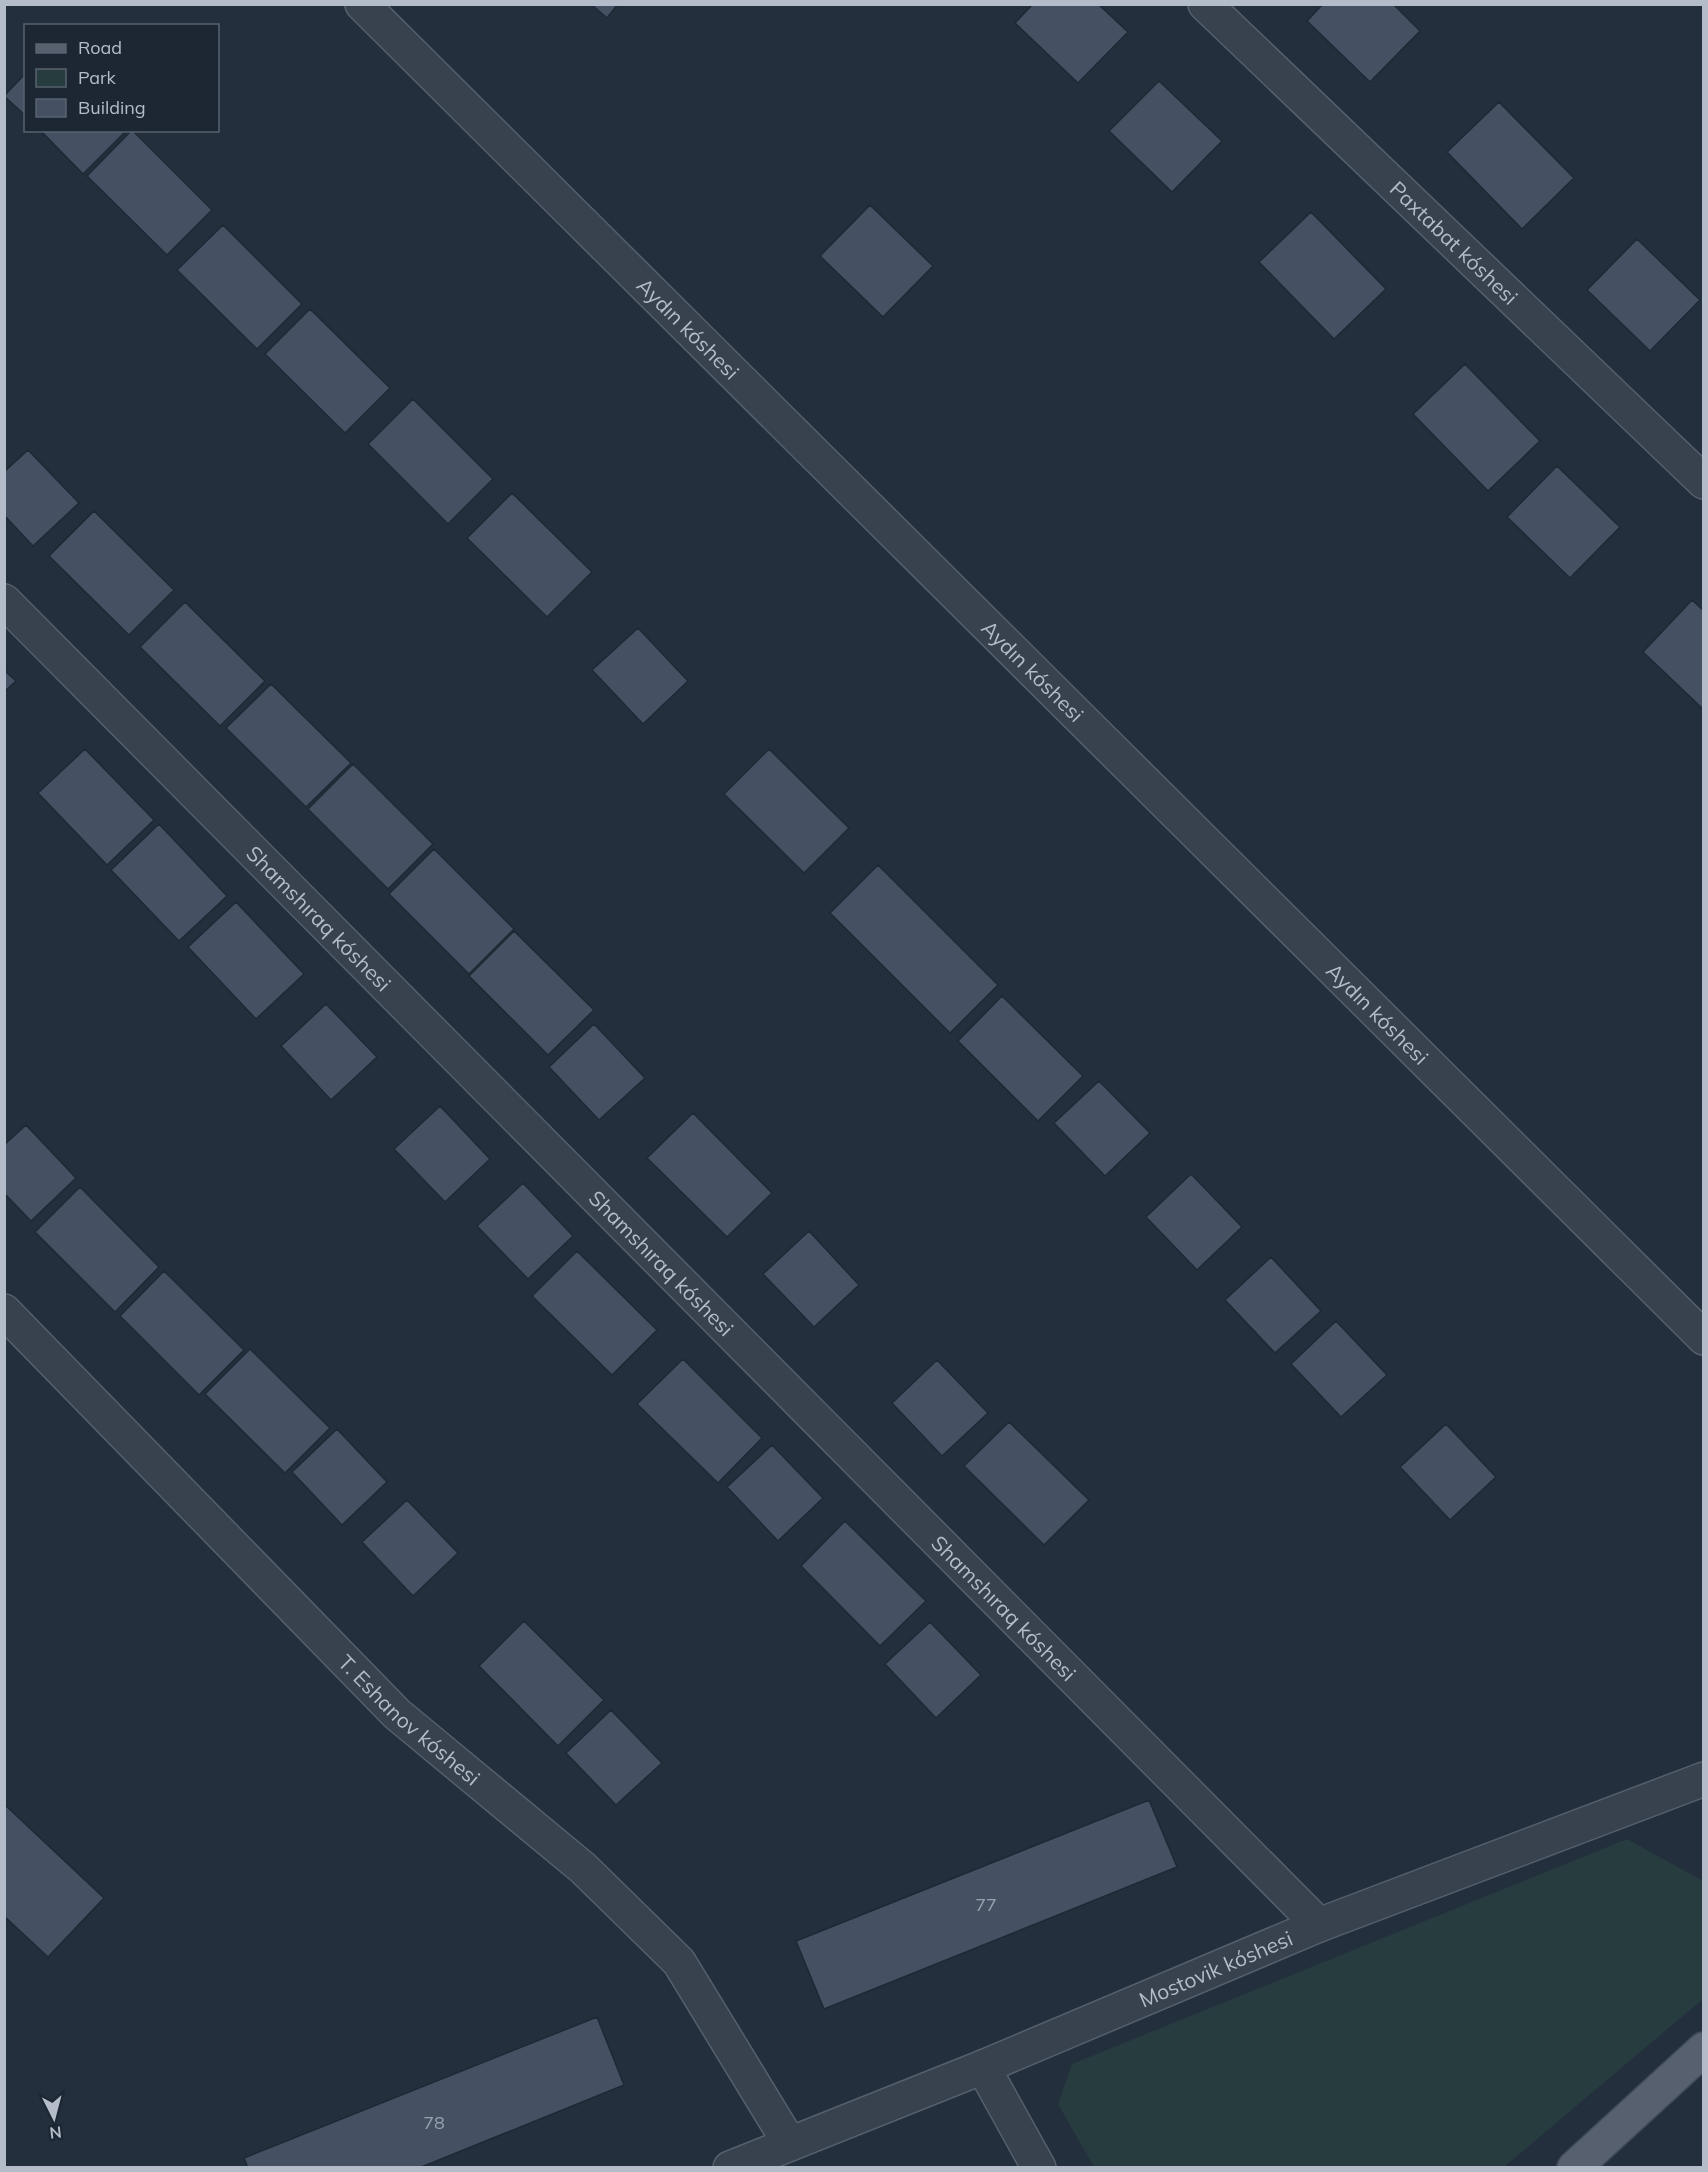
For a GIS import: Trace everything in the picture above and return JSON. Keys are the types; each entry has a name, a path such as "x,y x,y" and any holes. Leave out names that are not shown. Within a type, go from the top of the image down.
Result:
{"main road":[{"path":"1574,2168 1704,2049"}],"street":[{"name":"Aydın kóshesi","path":"362,4 1704,1338"},
{"name":"Paxtabat kóshesi","path":"1205,4 1704,482"},
{"name":"Shamshıraq kóshesi","path":"4,601 1319,1925"},
{"name":"T. Eshanov kóshesi","path":"4,1311 397,1714 583,1868 679,1962 790,2144"},
{"name":"Mostovik kóshesi","path":"730,2168 982,2067 1319,1925 1704,1779"},
{"path":"982,2067 1039,2168"}],"green space":[{"path":"1627,1839 1703,1881 1703,1999 1504,2167 1094,2167 1058,2104 1072,2064"}],"building":[{"path":"591,4 618,4 607,18"},
{"path":"1033,4 1098,4 1128,32 1078,83 1015,23"},
{"path":"1323,4 1393,4 1420,31 1370,82 1307,21"},
{"path":"24,75 24,114 4,96"},
{"path":"1159,81 1222,141 1172,192 1109,131"},
{"path":"1499,102 1574,178 1522,229 1447,152"},
{"path":"42,132 125,132 83,174"},
{"path":"130,132 134,132 212,210 167,255 87,176"},
{"path":"870,205 933,266 883,317 820,256"},
{"path":"1311,212 1386,289 1334,339 1259,262"},
{"path":"223,225 302,304 257,349 177,270"},
{"path":"1637,239 1700,300 1650,351 1587,290"},
{"path":"310,309 390,388 345,433 265,354"},
{"path":"1465,364 1540,441 1488,491 1413,414"},
{"path":"413,399 493,479 448,524 368,444"},
{"path":"28,450 79,503 33,546 4,515 4,472"},
{"path":"1557,466 1620,527 1570,578 1507,517"},
{"path":"512,493 592,572 547,617 467,538"},
{"path":"94,511 174,590 129,635 49,556"},
{"path":"1692,600 1704,611 1704,710 1643,652"},
{"path":"185,602 265,681 220,726 140,647"},
{"path":"638,628 688,681 643,724 592,670"},
{"path":"4,670 16,681 4,692"},
{"path":"271,684 351,763 306,807 226,728"},
{"path":"85,749 154,820 107,865 38,793"},
{"path":"769,749 849,828 804,873 724,794"},
{"path":"353,764 433,844 388,889 308,809"},
{"path":"159,824 227,896 179,941 111,870"},
{"path":"434,849 514,929 469,974 389,894"},
{"path":"878,865 998,985 950,1033 830,913"},
{"path":"236,902 304,974 256,1019 188,947"},
{"path":"514,931 594,1010 548,1055 469,976"},
{"path":"1002,996 1083,1076 1038,1121 958,1041"},
{"path":"326,1004 377,1057 331,1100 281,1046"},
{"path":"594,1024 645,1078 599,1120 549,1067"},
{"path":"1099,1081 1150,1133 1105,1176 1054,1123"},
{"path":"440,1106 490,1159 445,1202 394,1149"},
{"path":"693,1113 772,1193 727,1237 647,1158"},
{"path":"26,1125 76,1178 31,1221 4,1193 4,1145"},
{"path":"1191,1174 1242,1227 1197,1270 1146,1217"},
{"path":"523,1183 573,1236 528,1279 477,1226"},
{"path":"80,1187 159,1267 115,1312 35,1232"},
{"path":"809,1231 859,1285 814,1327 763,1274"},
{"path":"577,1251 657,1330 612,1375 532,1296"},
{"path":"1271,1257 1321,1311 1275,1353 1225,1300"},
{"path":"164,1271 244,1350 199,1395 120,1316"},
{"path":"1336,1321 1387,1375 1341,1417 1291,1364"},
{"path":"250,1349 330,1428 285,1473 205,1394"},
{"path":"683,1359 762,1438 718,1483 637,1404"},
{"path":"937,1360 988,1413 942,1456 892,1403"},
{"path":"1009,1422 1089,1500 1044,1545 964,1466"},
{"path":"1446,1424 1496,1477 1450,1520 1400,1467"},
{"path":"337,1429 387,1482 342,1525 292,1472"},
{"path":"772,1445 823,1498 778,1541 727,1487"},
{"path":"407,1500 458,1553 413,1596 362,1542"},
{"path":"845,1521 926,1601 880,1646 801,1566"},
{"path":"524,1621 604,1700 558,1746 479,1666"},
{"path":"930,1622 981,1675 936,1718 885,1664"},
{"path":"611,1710 662,1763 616,1805 566,1753"},
{"path":"1149,1800 1177,1867 824,2009 796,1941"},
{"path":"4,1804 104,1898 48,1957 4,1916"},
{"path":"597,2017 624,2085 419,2168 248,2168 244,2158"}]}
